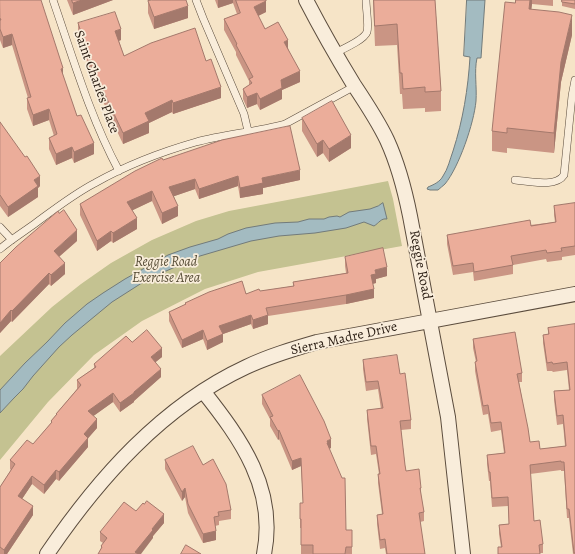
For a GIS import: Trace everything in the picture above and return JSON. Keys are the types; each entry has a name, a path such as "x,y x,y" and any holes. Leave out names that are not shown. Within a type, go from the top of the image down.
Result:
{"street":[{"name":"Reggie Road","path":"306,0 335,53 387,141 397,165 405,191 448,417 463,554"},
{"name":"Sierra Madre Drive","path":"47,554 80,508 133,448 158,424 203,391 246,367 290,350 317,342 575,294"},
{"path":"203,391 221,414 241,445 252,465 261,488 266,507 267,530 264,554"}],"lane":[{"name":"Saint Charles Place","path":"53,0 85,95 107,148 119,171"},
{"path":"196,0 244,114 248,131"},
{"path":"335,53 362,38 366,34 368,26 366,0"},
{"path":"515,180 542,183 554,182 561,180 564,175 575,80"},
{"path":"0,249 63,203 119,171 163,152 197,142 286,124 355,86"},
{"path":"0,227 12,240"}],"green space":[{"name":"Reggie Road Exercise Area","path":"388,181 402,246 258,272 205,289 142,321 94,355 48,402 0,460 0,356 52,307 81,284 111,263 152,240 196,221 229,211"}],"water":[{"path":"467,0 485,0 481,58 477,58 476,63 475,110 465,144 450,176 445,184 438,190 430,190 427,189 428,187 442,178 449,164 462,116 468,81 470,57 464,56"},
{"path":"383,203 387,219 382,220 374,226 364,222 346,228 251,241 200,256 148,279 112,302 72,335 59,347 0,413 0,390 65,323 87,304 103,293 168,255 218,239 246,228 275,223 298,222 309,219 340,217 349,212 370,209"}],"building":[{"path":"0,0 41,0 63,68 61,69 77,116 81,115 94,143 74,152 72,147 56,154 49,138 57,134 49,109 33,115 27,98 31,97 12,34 3,37 0,29"},
{"path":"72,0 82,0 73,3"},
{"path":"186,0 188,6 154,17 148,1"},
{"path":"236,0 266,0 254,7 265,29 278,22 288,40 284,42 300,71 281,80 282,88 260,99 257,93 247,97 243,89 252,83 249,79 253,77 224,19 240,13"},
{"path":"374,0 435,0 441,91 425,92 425,87 403,89 402,73 400,73 397,24 375,26"},
{"path":"516,0 530,0 529,9 572,15 561,62 554,133 507,128 507,133 492,131 505,2 515,3"},
{"path":"562,0 575,0 575,4 562,2"},
{"path":"115,12 121,29 115,31 124,56 151,43 195,28 206,61 211,59 221,87 173,103 172,100 145,113 149,121 123,133 90,63 91,62 78,23"},
{"path":"332,101 351,135 329,149 323,140 317,144 302,118"},
{"path":"0,122 25,157 27,156 40,176 34,180 38,186 8,207 0,195"},
{"path":"290,126 300,170 262,178 263,183 240,188 238,176 199,189 195,179 169,187 178,206 162,213 152,191 127,202 137,218 113,233 111,231 97,241 80,204 135,171 162,158 163,160 222,140"},
{"path":"575,203 575,246 561,248 562,251 547,253 546,250 511,256 513,265 474,272 473,263 453,266 447,235 530,220 531,226 556,222 554,206"},
{"path":"64,210 77,230 54,251 65,263 51,275 49,273 12,311 11,310 0,323 0,263 16,247 58,211 59,213"},
{"path":"383,248 387,267 375,270 376,274 371,275 374,289 266,308 268,315 253,320 251,315 219,326 223,334 207,341 203,330 182,340 169,312 209,292 242,281 246,294 259,289 260,291 294,286 293,282 348,273 345,257"},
{"path":"575,324 575,553 569,509 567,509 564,462 561,461 530,465 534,521 540,520 543,544 539,545 540,554 498,554 498,547 502,547 499,525 509,524 508,497 492,498 487,455 505,453 501,422 491,423 488,405 483,406 475,362 477,361 473,339 515,332 522,373 517,374 530,442 539,441 540,449 566,446 563,415 557,416 554,391 570,390 567,362 553,364 552,362 547,363 543,335 549,334 548,328"},
{"path":"147,330 162,348 151,357 161,369 134,393 120,403 113,393 88,411 97,419 84,434 88,438 59,472 56,470 44,485 32,476 18,496 33,506 4,550 0,547 0,487 15,464 10,460 27,440 33,444 52,422 51,421 56,414 81,385 77,380 96,367 94,364 126,336 132,342"},
{"path":"397,355 400,374 405,373 411,420 400,421 405,465 406,471 419,469 420,488 424,512 419,513 425,554 387,554 385,539 380,540 377,515 383,514 378,474 380,474 376,446 371,446 367,410 383,408 378,381 366,382 363,360"},
{"path":"300,375 324,421 331,439 327,441 327,443 342,478 345,478 346,530 352,530 352,547 346,547 345,554 313,554 313,545 301,545 300,503 303,503 301,458 292,461 279,430 278,431 270,417 273,416 262,395"},
{"path":"193,446 203,465 213,459 226,484 231,510 218,512 219,516 214,517 216,531 203,534 188,504 185,488 182,492 165,460"},
{"path":"147,501 164,514 135,552 138,554 98,554 102,547 101,546 107,538 100,532 124,502 136,511 143,503 144,504"},
{"path":"186,545 201,554 181,554"}]}
